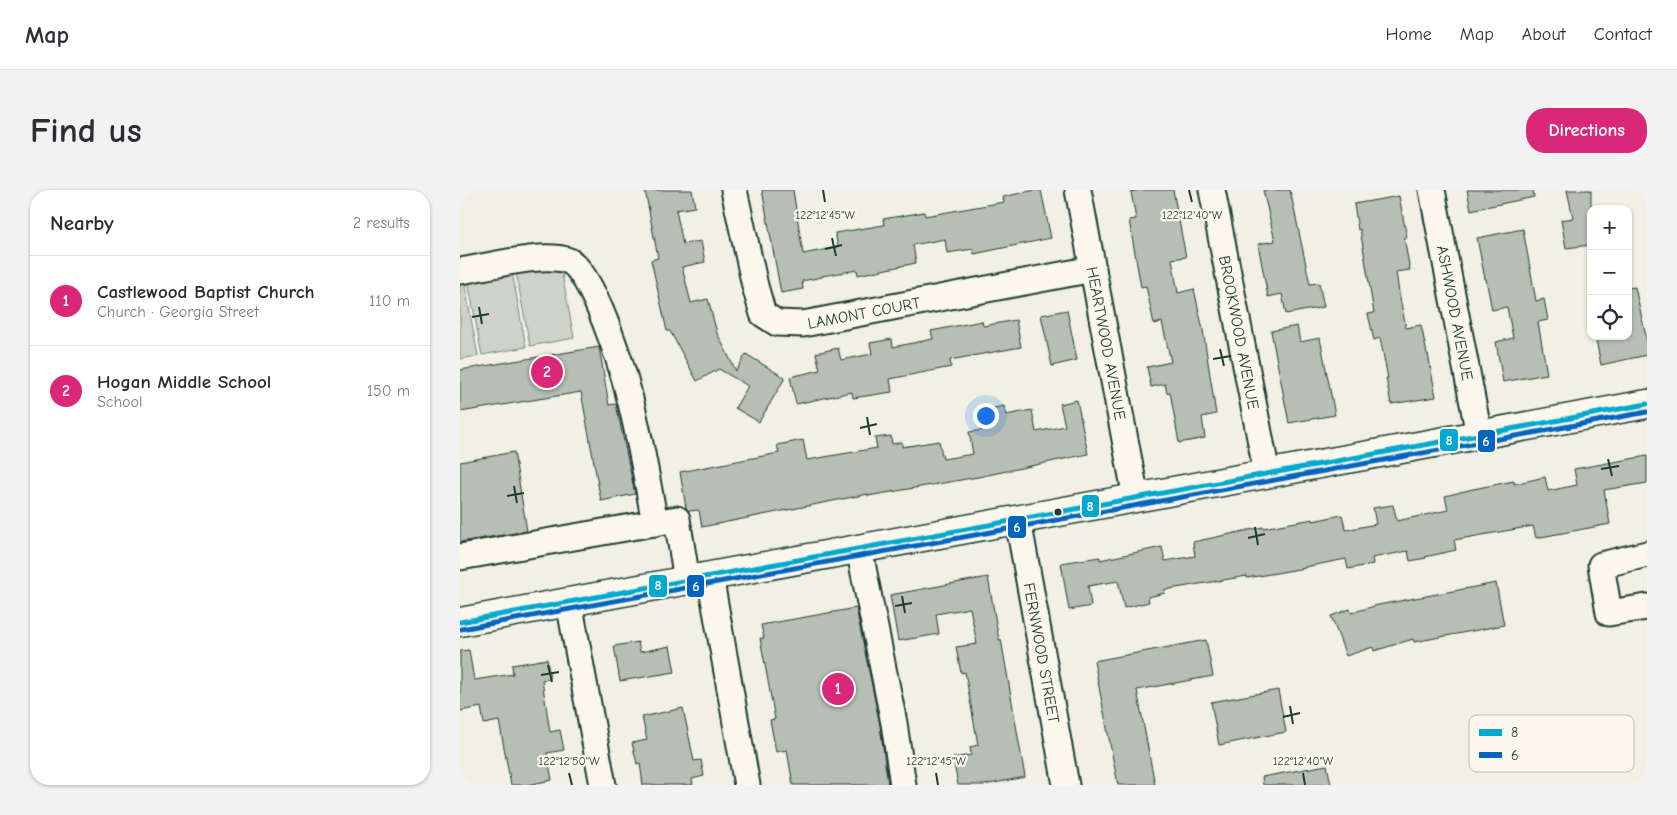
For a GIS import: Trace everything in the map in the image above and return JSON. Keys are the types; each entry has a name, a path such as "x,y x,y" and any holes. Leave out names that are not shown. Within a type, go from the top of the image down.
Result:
{"main road":[{"path":"460,622 1647,404"}],"street":[{"name":"LAMONT COURT","path":"734,190 763,314 777,323 803,324 1093,269"},
{"name":"HEARTWOOD AVENUE","path":"1078,190 1136,498"},
{"name":"BROOKWOOD AVENUE","path":"1212,190 1267,474"},
{"name":"ASHWOOD AVENUE","path":"1432,190 1479,435"},
{"path":"460,271 533,259 559,258 572,262 582,274 591,288 606,324 629,394 655,523"},
{"path":"460,556 677,519 698,578 746,785"},
{"name":"FERNWOOD STREET","path":"1018,520 1066,785"},
{"path":"860,548 894,722 904,785"},
{"path":"1647,554 1601,565 1609,613 1647,607"},
{"path":"569,602 603,785"}],"shaded area":[{"path":"560,263 574,338 530,346 516,272"},
{"path":"512,272 526,347 482,355 468,281"},
{"path":"464,281 478,356 460,359 460,282"}],"building":[{"path":"645,190 692,190 695,207 676,210 683,244 701,241 705,262 682,267 691,303 708,299 717,333 736,371 746,354 785,378 759,422 735,408 748,386 719,369 697,381 670,331 667,331 651,260 658,258"},
{"path":"762,190 793,190 803,254 838,247 835,233 884,225 883,219 924,212 925,216 1004,202 1003,197 1035,190 1041,190 1051,238 974,254 973,249 947,253 945,239 913,245 916,263 858,275 857,270 822,276 802,281 803,289 781,293"},
{"path":"1139,190 1173,190 1186,257 1172,259 1178,293 1194,289 1203,330 1216,414 1202,417 1205,438 1179,443 1170,392 1167,393 1165,384 1151,387 1147,367 1171,362 1162,322 1154,324 1146,286 1141,287 1129,220 1136,219 1131,192"},
{"path":"1263,190 1290,190 1310,284 1319,283 1324,307 1286,314 1282,294 1268,297 1258,244 1275,241"},
{"path":"1467,190 1533,190 1534,197 1471,210"},
{"path":"1567,190 1591,190 1591,205 1587,205 1587,245 1566,248 1561,220 1573,218"},
{"path":"1399,196 1407,238 1404,238 1410,270 1396,272 1399,293 1406,328 1421,325 1436,397 1391,404 1380,338 1374,340 1368,314 1374,313 1354,204"},
{"path":"1523,229 1536,301 1544,299 1548,320 1538,322 1547,374 1503,382 1496,342 1513,338 1507,307 1492,310 1477,238"},
{"path":"1632,287 1635,287 1647,341 1647,355 1601,365 1596,340 1632,340"},
{"path":"1067,310 1077,360 1052,366 1041,315"},
{"path":"1016,320 1021,347 950,360 951,367 890,379 892,392 853,398 852,392 796,404 790,377 820,370 816,353 838,348 841,360 872,354 870,343 892,339 893,347 933,339 931,331 982,321 983,326"},
{"path":"1297,326 1300,342 1320,338 1335,415 1289,423 1271,331"},
{"path":"599,347 609,405 616,404 635,494 601,501 581,392 460,412 460,370"},
{"path":"1077,400 1088,454 978,477 868,496 868,494 702,527 699,510 689,511 686,508 680,472 779,453 777,445 803,440 807,460 877,448 875,438 891,436 892,444 902,442 902,447 939,441 943,459 973,454 969,432 983,430 979,411 1004,406 1006,415 1032,410 1036,432 1065,426 1060,404"},
{"path":"514,452 527,531 460,542 460,462"},
{"path":"1647,456 1647,483 1604,490 1610,524 1536,538 1533,526 1454,540 1456,550 1426,558 1410,561 1408,551 1372,558 1373,564 1348,569 1346,559 1247,578 1247,576 1164,590 1165,593 1148,597 1149,602 1124,608 1118,581 1088,586 1091,606 1069,610 1061,563 1100,557 1100,560 1162,547 1165,561 1195,556 1193,542 1263,527 1313,519 1313,521 1342,515 1346,530 1376,524 1373,508 1393,505 1397,521 1448,510 1445,496 1514,481 1514,484 1545,477 1548,491 1577,485 1574,469"},
{"path":"988,577 999,640 1001,639 1025,777 984,785 958,785 953,758 971,755 970,747 978,745 965,672 961,673 956,647 977,644 970,608 936,614 939,634 898,641 890,595"},
{"path":"1496,583 1504,625 1414,642 1413,639 1374,651 1373,647 1346,656 1331,616 1350,609 1351,613 1378,605"},
{"path":"856,608 880,725 888,785 793,785 787,750 776,752 770,720 775,719 760,638 764,638 761,625"},
{"path":"1206,640 1213,676 1137,690 1155,785 1118,785 1094,661"},
{"path":"638,642 640,652 670,646 675,672 620,681 614,646"},
{"path":"469,650 474,680 513,674 512,665 547,659 550,679 542,680 550,732 560,730 564,750 547,753 552,780 527,785 511,785 499,721 484,724 481,707 460,711 460,651"},
{"path":"1278,690 1286,732 1219,745 1211,702"},
{"path":"683,708 694,761 701,760 704,776 692,779 693,785 643,785 640,763 637,764 632,743 647,740 642,717"},
{"path":"1327,765 1331,785 1263,785 1262,777"}],"transit line":[{"name":"8","path":"460,622 1647,404"},
{"name":"6","path":"461,629 1647,412"}],"place":[{"name":"Hogan Middle School","path":"547,372"},
{"name":"Castlewood Baptist Church","path":"838,689"}]}
